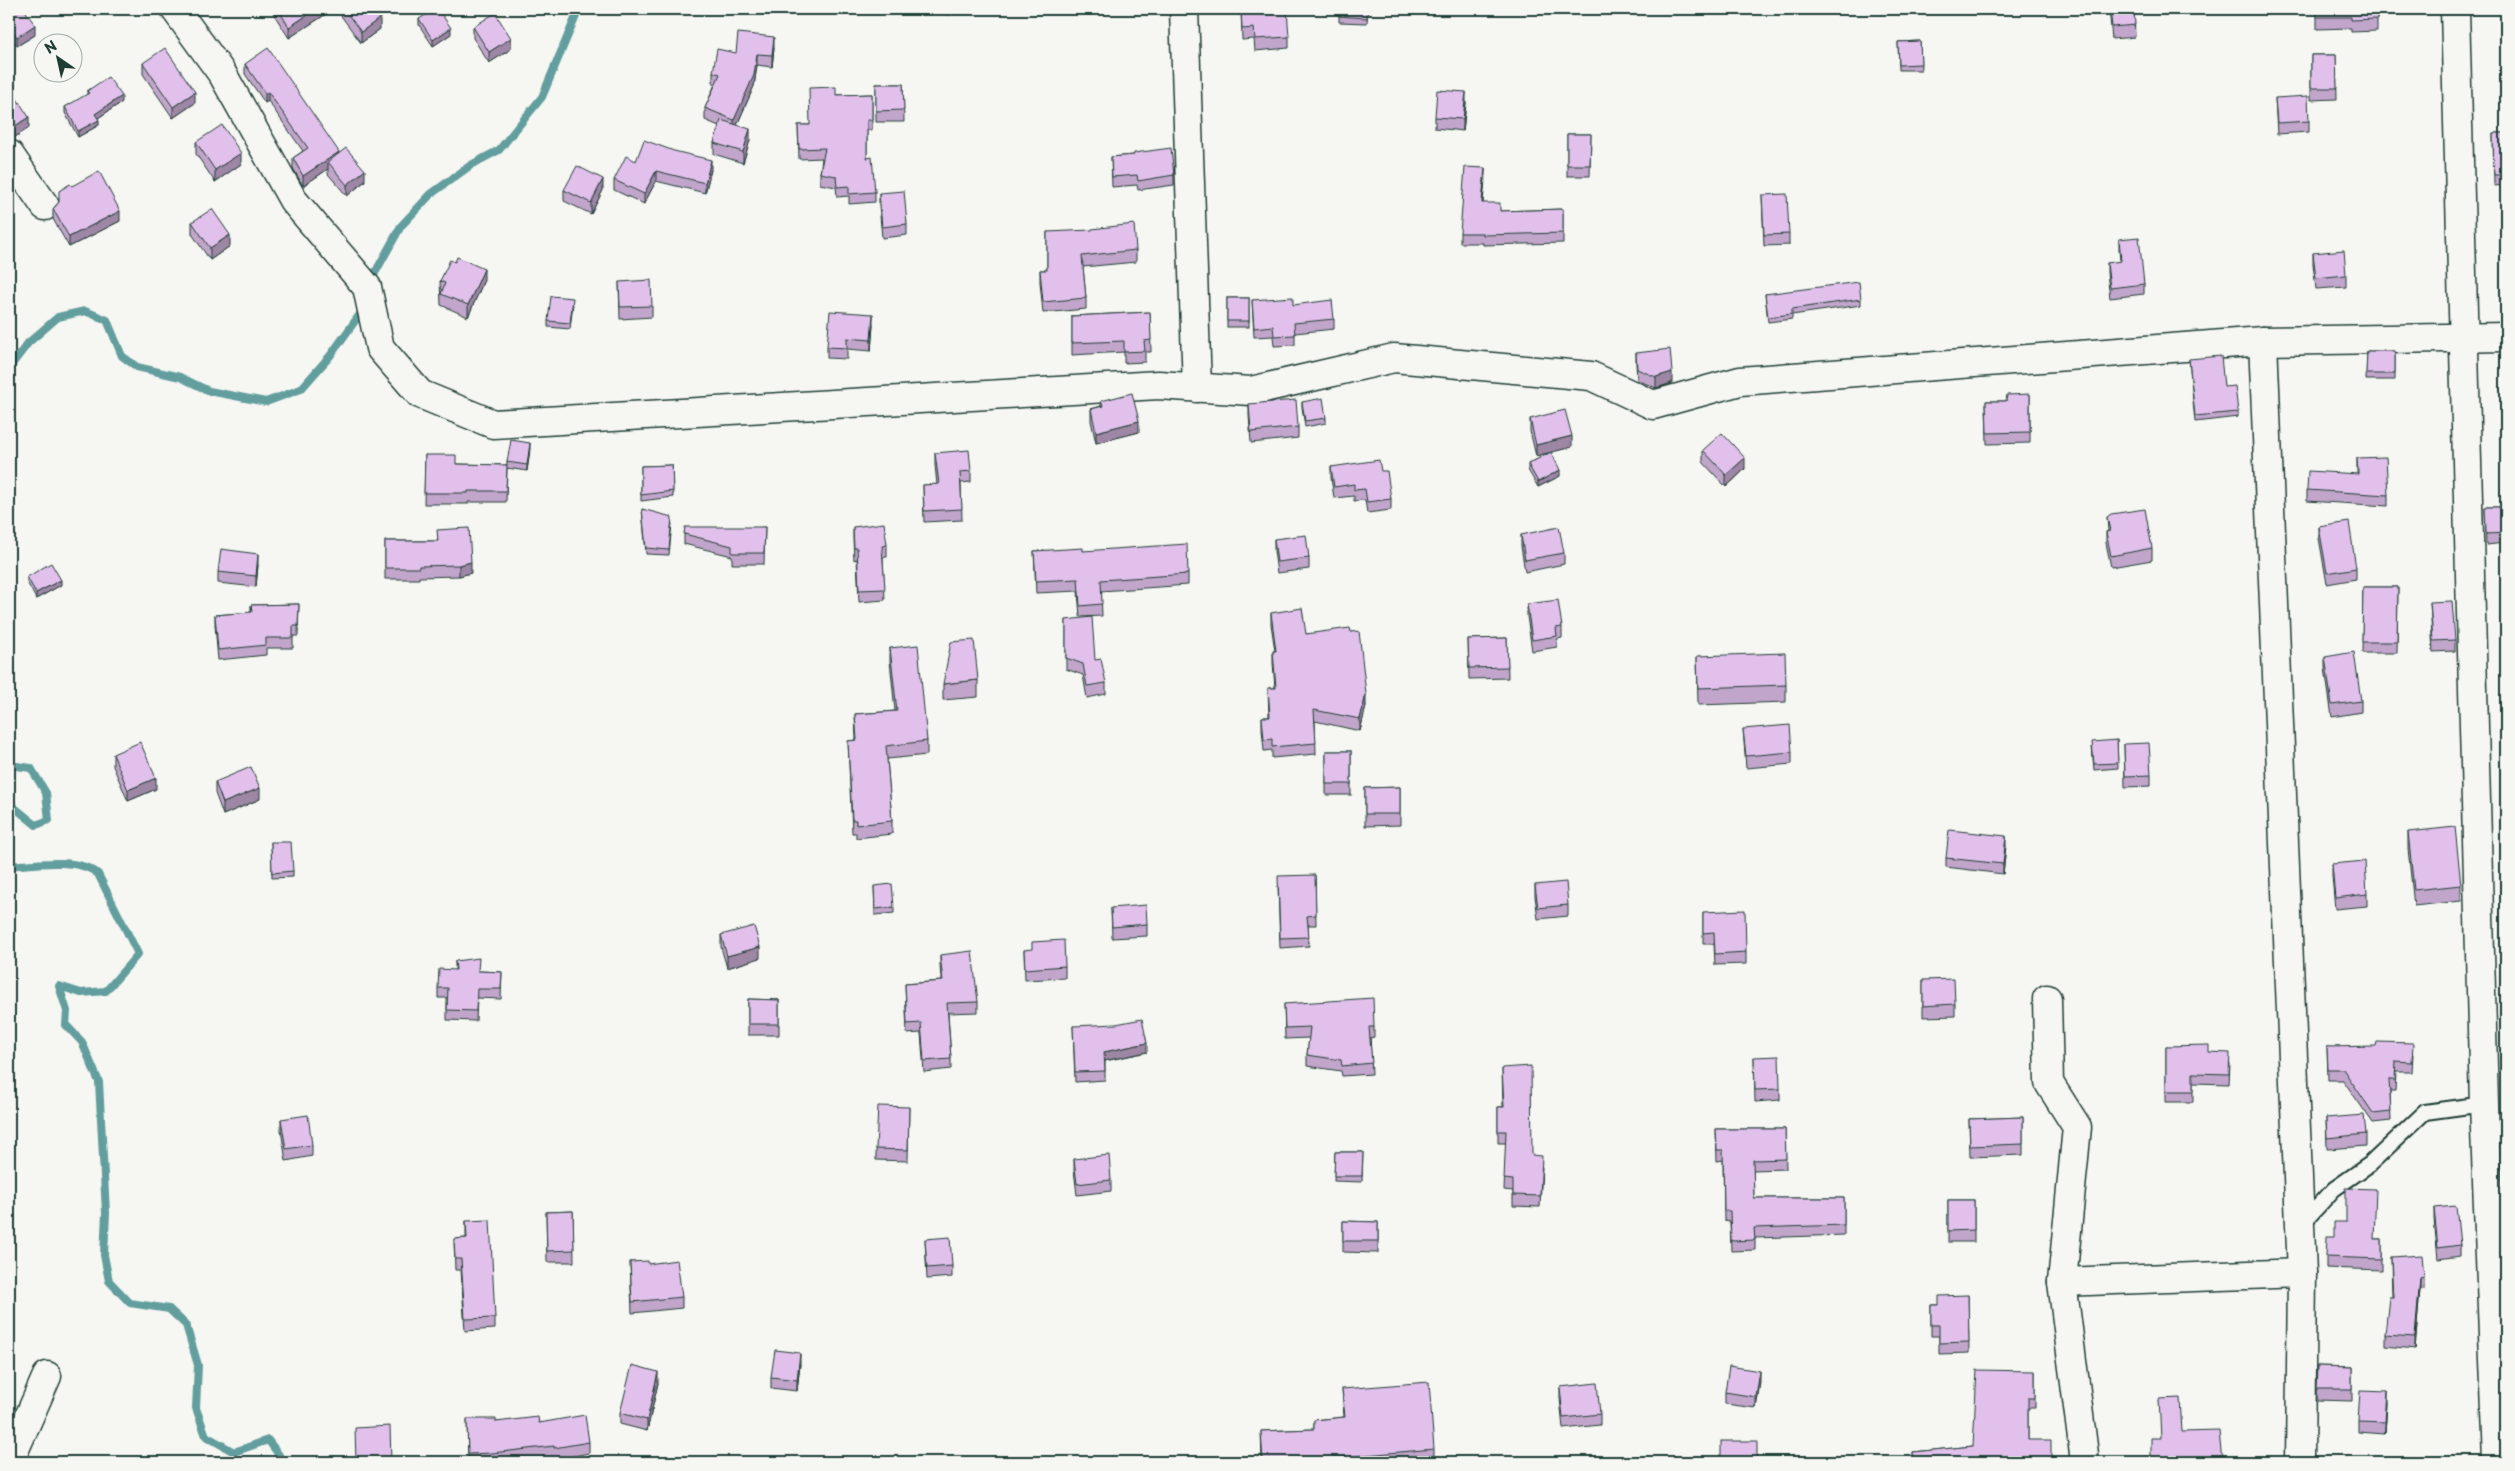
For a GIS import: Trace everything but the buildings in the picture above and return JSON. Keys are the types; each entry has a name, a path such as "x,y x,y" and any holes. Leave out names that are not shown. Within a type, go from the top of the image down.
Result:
{"street":[{"path":"175,9 224,75 293,200 367,287 380,348 420,394 493,424 1158,385 1251,391 1394,358 1591,376 1653,405 1740,381 2263,341 2463,339 2506,336"},
{"path":"1184,9 1197,388"},
{"path":"2455,9 2484,1104 2498,1462"},
{"path":"9,154 44,206"},
{"path":"2263,341 2302,1273 2300,1462"},
{"path":"2047,999 2049,1083 2077,1127 2062,1282 2085,1462"},
{"path":"2062,1282 2302,1273"},
{"path":"13,1462 14,1451 47,1376"}],"lane":[{"path":"2300,1226 2334,1189 2370,1164 2425,1112 2484,1104"}],"waterway":[{"path":"370,282 401,226 431,194 471,165 499,150 542,97 579,9"},
{"path":"9,368 28,343 58,317 85,311 107,320 122,356 137,367 180,377 209,391 266,402 301,389 330,356 360,314 362,307"},
{"path":"9,765 31,768 46,793 49,820 36,825 9,803"},
{"path":"9,866 68,863 90,869 98,874 138,954 106,991 81,993 59,986 67,1011 66,1025 82,1042 99,1082 106,1213 104,1255 109,1281 130,1303 169,1309 186,1325 198,1365 196,1408 206,1436 234,1452 268,1440 279,1455 281,1462"}]}
